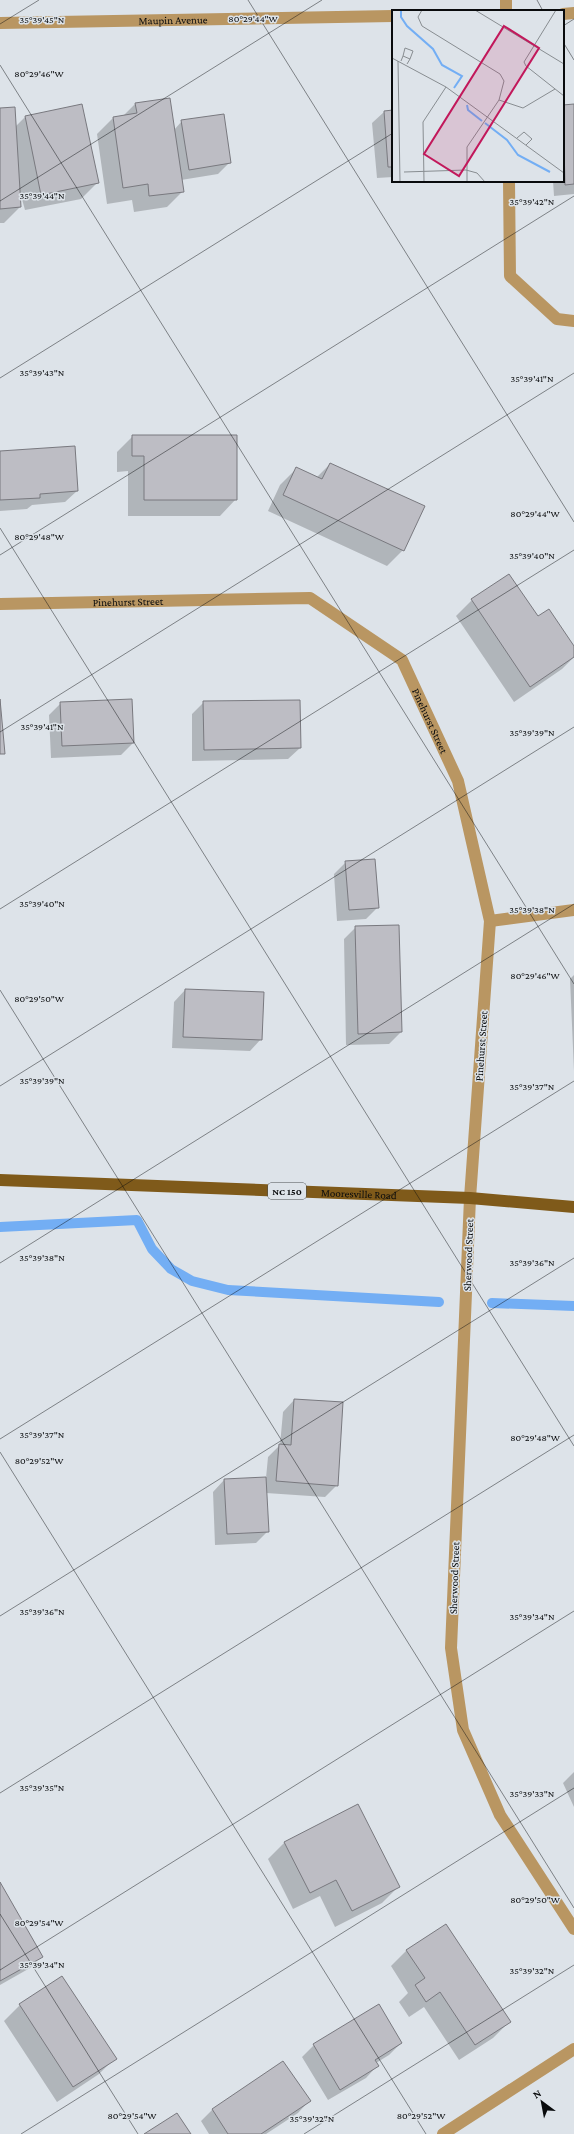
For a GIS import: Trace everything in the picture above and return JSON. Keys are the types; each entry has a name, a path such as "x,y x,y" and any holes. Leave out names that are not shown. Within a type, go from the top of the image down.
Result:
{"main road":[{"name":"Mooresville Road","path":"0,1180 470,1198 574,1207"}],"street":[{"path":"564,14 574,13"},
{"name":"Maupin Avenue","path":"0,23 392,16"},
{"path":"509,182 510,276 557,319 574,321"},
{"name":"Pinehurst Street","path":"0,604 310,598 402,660 458,781 490,921 470,1198"},
{"path":"490,921 574,910"},
{"name":"Sherwood Street","path":"470,1198 451,1648 463,1730 500,1815 574,1929"},
{"path":"443,2134 574,2049"}],"building":[{"path":"170,98 184,192 149,196 148,184 123,188 113,117 137,113 135,103"},
{"path":"82,104 99,183 41,195 25,116"},
{"path":"574,104 574,184 565,185 564,145 564,105"},
{"path":"15,107 21,207 0,209 0,108"},
{"path":"392,110 392,167 388,167 384,111"},
{"path":"224,114 231,163 189,170 181,120"},
{"path":"132,435 237,435 237,500 144,500 144,456 132,456"},
{"path":"75,446 78,491 40,494 40,498 0,500 0,451"},
{"path":"330,463 425,506 404,551 283,495 296,467 322,479"},
{"path":"509,574 538,616 549,609 574,646 574,657 530,687 471,599"},
{"path":"0,699 5,754 0,754"},
{"path":"132,699 134,743 62,746 60,702"},
{"path":"300,700 301,748 204,750 203,701"},
{"path":"375,859 379,908 349,910 345,861"},
{"path":"399,925 402,1032 358,1034 355,926"},
{"path":"185,989 264,992 262,1040 183,1037"},
{"path":"294,1399 343,1402 338,1486 276,1481 279,1444 291,1445"},
{"path":"266,1477 269,1532 227,1534 224,1479"},
{"path":"358,1804 400,1887 352,1911 336,1880 310,1893 284,1842"},
{"path":"0,1882 43,1957 0,1981"},
{"path":"446,1924 511,2022 475,2045 440,1992 426,2002 415,1985 425,1978 406,1950"},
{"path":"62,1976 117,2059 73,2087 19,2004"},
{"path":"379,2004 402,2043 375,2060 379,2066 340,2090 313,2044"},
{"path":"283,2061 311,2101 261,2134 228,2134 212,2109"},
{"path":"177,2113 191,2134 144,2134"}],"waterway":[{"path":"0,1227 137,1220 152,1249 171,1269 192,1281 228,1290 439,1302"},
{"path":"492,1303 574,1306"}]}
